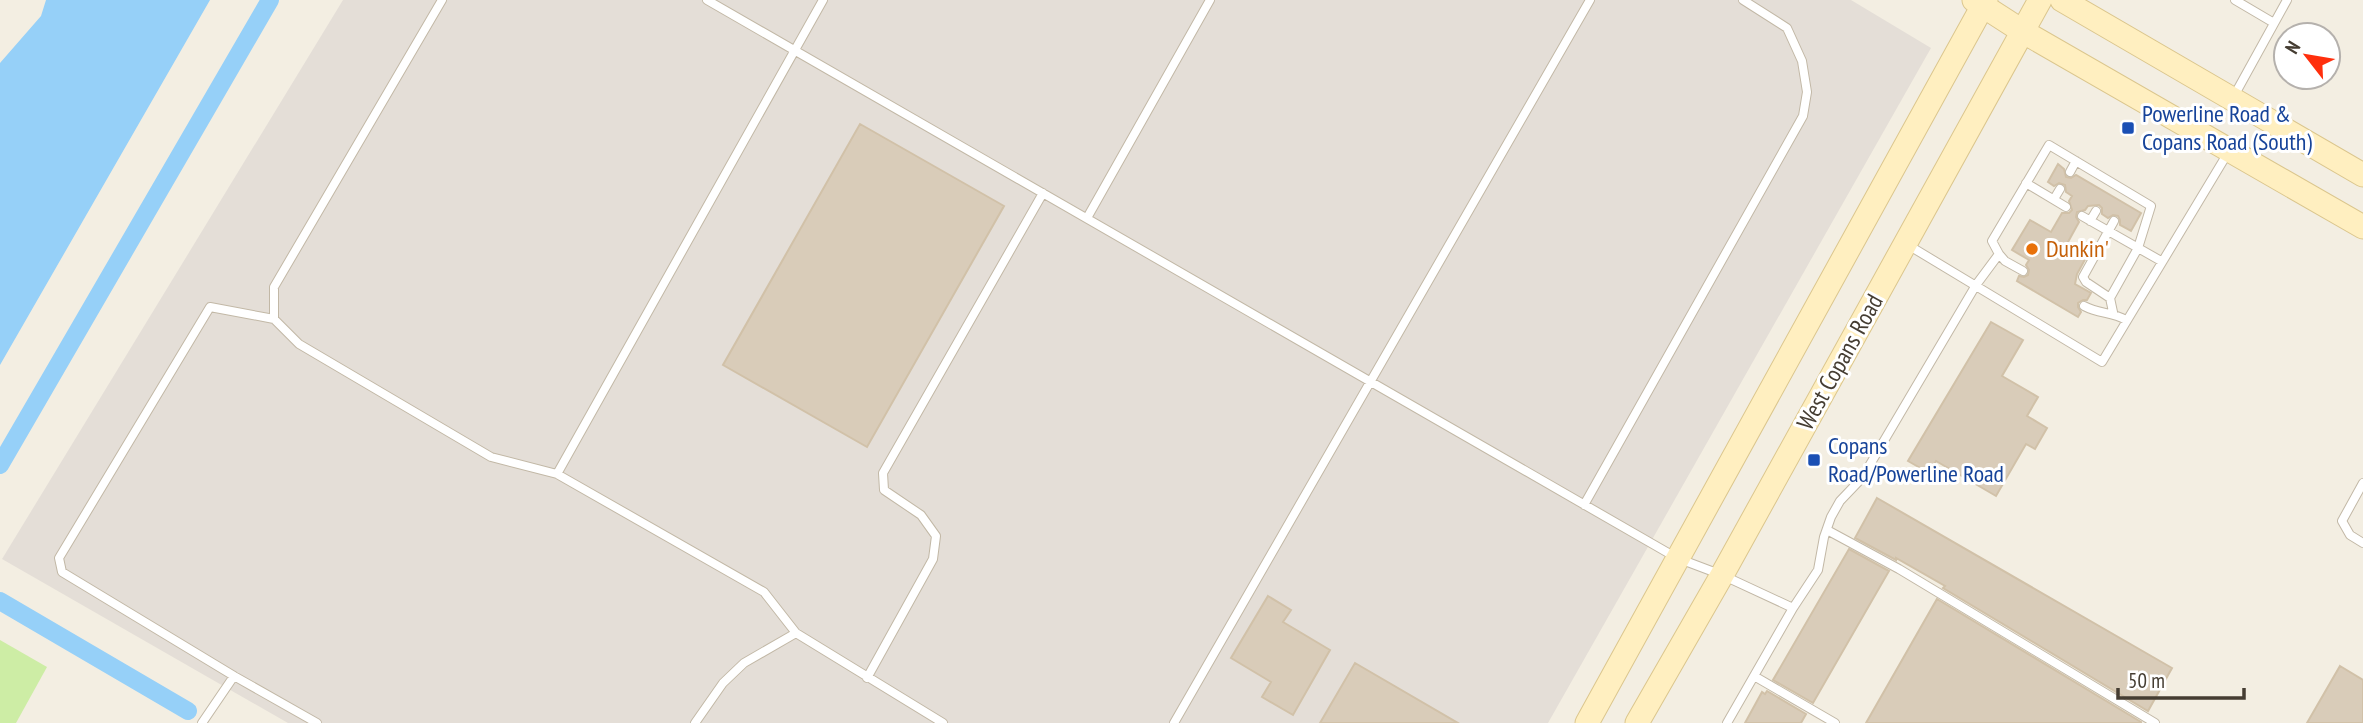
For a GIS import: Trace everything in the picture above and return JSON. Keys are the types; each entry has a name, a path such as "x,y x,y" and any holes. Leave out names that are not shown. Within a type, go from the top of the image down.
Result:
{"main road":[{"name":"West Copans Road","path":"1637,723 1722,575 2040,0"},
{"path":"2062,0 2363,175"},
{"name":"West Copans Road","path":"1587,723 1981,2"},
{"path":"1981,2 2022,32 2363,227"}],"lane":[{"path":"274,318 274,287 442,0"},
{"path":"707,0 1677,558 1722,575 1793,608"},
{"path":"557,474 824,0"},
{"path":"1087,218 1210,0"},
{"path":"1174,723 1590,0"},
{"path":"1584,505 1803,117 1807,92 1802,61 1787,28 1743,0"},
{"path":"2235,0 2272,22"},
{"path":"2275,21 2287,0"},
{"path":"2232,99 2272,27"},
{"path":"2022,271 1998,254 1992,241 2049,145 2151,206 2138,248 2110,298 2113,313"},
{"path":"1905,244 2102,362 2229,150"},
{"path":"2070,172 2076,161"},
{"path":"2091,184 2097,174"},
{"path":"2026,183 2066,207"},
{"path":"2106,193 2112,183"},
{"path":"2054,199 2060,189"},
{"path":"867,678 933,559 936,536 921,515 884,490 883,473 1043,193"},
{"path":"2125,204 2130,194"},
{"path":"2096,211 2086,219 2161,261"},
{"path":"2110,298 2086,282 2083,277 2114,221"},
{"path":"1727,723 1818,570 1827,530 1840,501 1861,478 1976,285 1998,254"},
{"path":"2084,306 2099,314 2113,313 2126,320"},
{"path":"317,723 234,677 62,572 59,558 210,307 274,318 299,344 491,457 557,474 764,592 796,633 943,723"},
{"path":"2363,483 2342,521 2350,535 2363,542"},
{"path":"1827,530 1910,576 2155,723"},
{"path":"695,723 723,683 744,663 796,633"},
{"path":"1754,676 1835,723"},
{"path":"202,723 234,677"}],"shaded area":[{"path":"343,0 1851,0 1931,48 1548,723 288,723 2,559"}],"green space":[{"path":"0,640 47,667 16,723 0,723"}],"water":[{"path":"46,0 210,0 0,365 0,63 41,16"}],"building":[{"path":"860,124 1004,206 867,447 723,365"},
{"path":"2058,164 2064,169 2066,177 2076,175 2141,213 2131,231 2120,225 2118,216 2108,218 2102,214 2099,205 2088,206 2077,212 2079,222 2068,242 2088,254 2077,274 2075,284 2091,293 2087,300 2078,303 2081,312 2078,317 2017,281 2019,276 2028,275 2026,265 2029,260 2012,250 2030,220 2051,232 2062,213 2072,210 2069,201 2072,196 2066,192 2065,185 2059,183 2054,186 2048,182"},
{"path":"1991,322 2023,340 2002,376 2038,397 2027,416 2047,428 2035,449 2026,444 1996,496 1936,461 1929,473 1908,461"},
{"path":"1877,498 2172,668 2148,711 1943,588 1945,586 1855,538"},
{"path":"1849,549 1889,571 1813,703 1773,680"},
{"path":"1268,596 1291,610 1283,622 1330,650 1293,715 1262,697 1271,682 1231,658"},
{"path":"1937,599 2141,722 2141,723 1866,723"},
{"path":"1355,663 1458,723 1320,723"},
{"path":"2340,666 2363,680 2363,723 2307,723"},
{"path":"1767,691 1806,714 1801,723 1745,723 1762,692 1765,694"}],"waterway":[{"path":"0,465 270,0"},
{"path":"0,601 188,711"}],"place":[{"name":"Powerline Road & Copans Road (South)","path":"2128,128"},
{"name":"Dunkin'","path":"2032,249"},
{"name":"Copans Road/Powerline Road","path":"1814,460"}]}
